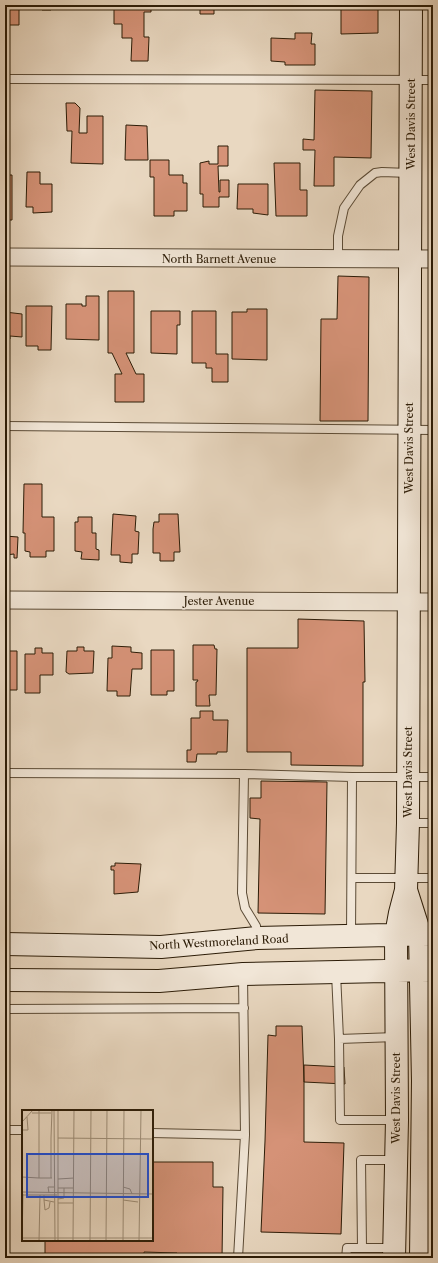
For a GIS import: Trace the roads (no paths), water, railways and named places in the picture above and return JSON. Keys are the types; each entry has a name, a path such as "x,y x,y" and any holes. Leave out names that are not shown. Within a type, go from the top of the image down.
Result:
{"main road":[{"name":"West Davis Street","path":"394,1253 397,1120 396,935 406,884 408,823 411,5"},
{"name":"West Davis Street","path":"406,884 427,934 428,1129 421,1258"},
{"name":"North Westmoreland Road","path":"5,944 161,946 250,939 427,934"},
{"path":"243,974 250,939"},
{"path":"5,980 159,981 243,974 427,970"}],"street":[{"name":"North Barnett Avenue","path":"5,257 338,260 433,259"},
{"name":"Jester Avenue","path":"5,600 433,602"}],"lane":[{"path":"5,79 433,80"},
{"path":"338,260 338,236 344,208 360,185 375,173 410,173"},
{"path":"5,426 433,430"},
{"path":"5,773 244,774 352,777 433,777"},
{"path":"244,774 242,893 245,908 256,926 250,939"},
{"path":"351,936 352,777"},
{"path":"408,823 433,824"},
{"path":"352,878 406,884 433,878"},
{"path":"336,971 339,1038 340,1120 397,1120"},
{"path":"238,1258 245,1135 243,974"},
{"path":"5,1009 244,1008"},
{"path":"339,1038 396,1036"},
{"path":"5,1130 22,1130"},
{"path":"153,1133 245,1135"},
{"path":"362,1248 361,1160 396,1160"},
{"path":"346,1258 347,1248 362,1248 394,1253"}]}
